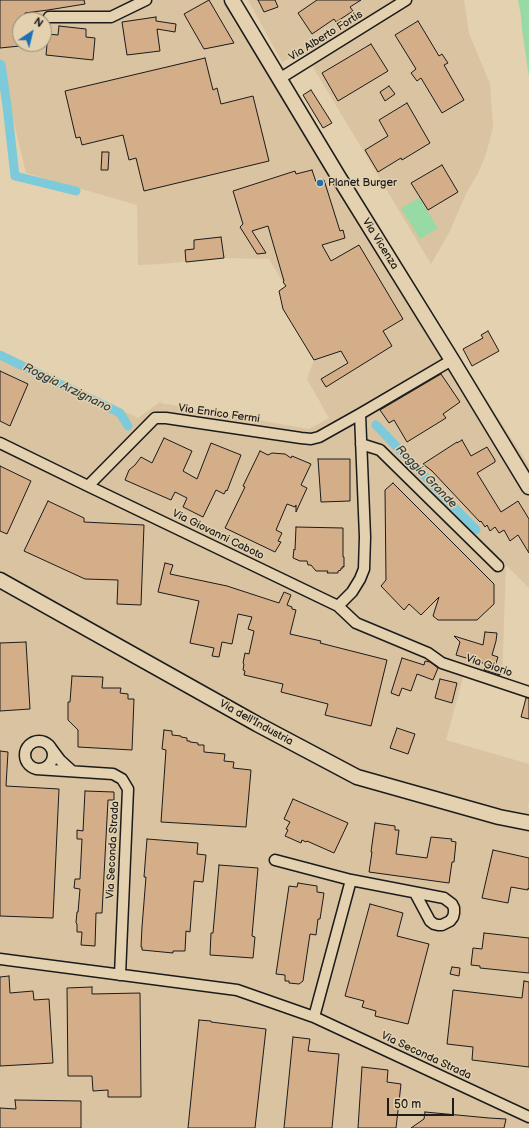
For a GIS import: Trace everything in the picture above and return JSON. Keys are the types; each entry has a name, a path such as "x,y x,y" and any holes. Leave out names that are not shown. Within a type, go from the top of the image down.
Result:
{"main road":[{"name":"Via Vicenza","path":"232,0 529,487"},
{"name":"Via dell'Industria","path":"0,580 257,724 357,777 499,817 529,823"}],"street":[{"path":"52,17 112,17 146,0"},
{"name":"Via Alberto Fortis","path":"279,79 406,0"},
{"name":"Via Enrico Fermi","path":"88,486 155,418 166,418 311,439 319,437 452,360"},
{"path":"338,606 352,592 364,569 365,537 360,414"},
{"path":"0,443 88,486"},
{"path":"361,444 380,450 498,566"},
{"name":"Via Giovanni Caboto","path":"88,486 338,606 356,624 428,653 442,663"},
{"name":"Via Giorio","path":"442,663 529,692"},
{"path":"50,747 53,756 51,761 45,767 36,769 29,765 26,761 25,757 27,748 34,742 38,741 47,744 50,747 60,760 72,771"},
{"name":"Via Seconda Strada","path":"36,769 113,774 122,780 128,789 120,975"},
{"path":"275,860 351,880 415,893"},
{"path":"314,1017 351,880"},
{"name":"Via Seconda Strada","path":"0,959 236,990 314,1017 529,1117"}],"shaded area":[{"path":"0,0 223,0 233,20 442,329 461,361 529,465 529,588 506,565 502,680 465,670 446,740 529,764 529,1128 0,1128 0,355 138,418 164,399 160,403 309,429 329,418 307,379 314,360 283,309 279,291 285,286 269,259 224,258 138,265 137,205 26,173 0,64"},
{"path":"248,0 464,0 469,33 490,84 493,127 486,154 478,173 466,194 449,233 431,264 304,52 282,62"}],"green space":[{"path":"518,0 529,0 529,77 521,16"},
{"path":"419,198 438,228 420,239 401,208"}],"building":[{"path":"0,0 84,0 85,4 33,12 12,12 12,47 0,48"},
{"path":"209,0 234,43 204,49 184,14"},
{"path":"258,0 275,0 278,7 264,12"},
{"path":"317,0 361,0 350,7 353,11 336,22 334,19 312,34 298,13"},
{"path":"156,17 156,21 176,24 175,32 157,29 160,51 127,55 122,22"},
{"path":"418,21 439,56 442,54 448,63 444,65 464,100 442,113 421,78 417,81 411,73 416,69 395,35"},
{"path":"59,26 86,29 86,37 95,38 93,60 46,55 46,52 52,52 52,34 58,35"},
{"path":"371,44 388,71 338,101 322,73"},
{"path":"205,58 213,90 217,88 221,104 253,96 269,161 144,191 136,158 129,160 123,135 82,145 80,137 76,138 65,91"},
{"path":"389,86 395,94 385,101 380,92"},
{"path":"311,90 332,123 323,128 303,95"},
{"path":"407,103 430,143 402,160 401,158 378,172 365,150 388,136 379,120"},
{"path":"102,152 109,152 108,170 101,170"},
{"path":"442,165 458,192 428,210 411,183"},
{"path":"312,170 316,182 324,180 340,231 343,230 345,238 322,245 331,261 359,245 403,319 383,331 392,346 326,387 321,379 348,363 341,351 314,360 283,309 279,291 286,286 283,282 284,281 268,226 252,231 266,253 257,254 240,227 243,224 233,191 295,171 296,174"},
{"path":"221,237 224,258 186,262 185,250 194,249 194,240"},
{"path":"488,331 499,351 472,366 463,349 483,338 481,335"},
{"path":"0,371 28,384 10,426 0,421"},
{"path":"441,374 460,402 443,414 446,418 407,442 394,420 389,423 380,410"},
{"path":"164,438 192,451 183,471 197,479 211,443 241,455 227,491 226,490 224,494 216,490 203,517 183,507 187,498 175,492 171,500 125,480 129,470 141,457 152,463"},
{"path":"462,440 471,456 487,447 495,460 495,462 477,473 501,512 518,501 529,519 529,553 518,535 510,541 504,530 499,533 495,527 490,531 487,525 485,527 481,521 480,522 432,471 423,464"},
{"path":"260,451 268,455 272,453 285,454 291,458 292,456 311,464 301,485 307,488 296,512 296,505 295,507 287,504 276,530 282,533 278,541 281,542 275,552 225,528 245,487 243,486"},
{"path":"318,459 350,459 350,501 321,502"},
{"path":"0,466 31,481 7,534 0,531"},
{"path":"393,483 494,584 494,604 477,620 438,620 433,616 439,597 421,615 409,604 404,610 381,586 386,580 385,490"},
{"path":"48,501 84,518 84,522 144,525 141,605 117,604 118,580 85,579 24,551"},
{"path":"296,527 343,528 344,567 343,566 338,573 327,573 328,571 316,571 311,565 308,565 307,561 300,561 293,558 294,549 295,550"},
{"path":"165,563 173,565 170,574 227,586 279,603 284,592 291,595 287,605 296,610 290,634 321,641 320,643 387,660 371,726 325,715 328,704 281,692 283,684 244,675 245,671 243,670 243,663 245,653 249,654 254,631 248,629 252,617 238,614 232,644 222,642 219,657 212,656 214,648 190,643 199,601 158,592"},
{"path":"485,632 497,633 492,655 498,657 495,666 500,667 500,675 484,670 486,664 456,655 460,642 454,636 483,645"},
{"path":"26,642 30,709 0,711 0,643"},
{"path":"402,658 424,665 425,661 430,662 438,668 433,680 417,674 411,691 402,688 399,696 391,693"},
{"path":"72,676 103,677 102,688 121,688 120,693 128,694 128,699 134,699 132,750 78,747 78,730 68,720 68,702 70,702"},
{"path":"440,679 457,683 452,703 435,698"},
{"path":"526,698 529,698 529,719 521,717"},
{"path":"397,728 415,734 408,754 390,748"},
{"path":"164,730 172,731 172,735 187,738 187,741 198,743 198,745 204,745 204,752 225,754 224,761 234,762 233,768 251,770 246,827 161,822 166,750 162,749"},
{"path":"0,751 8,752 6,786 59,789 53,918 0,916"},
{"path":"85,791 114,792 114,800 108,800 102,913 96,913 95,946 81,945 82,932 77,932 76,923 80,889 74,888 75,879 80,879 82,839 77,839 77,830 83,831"},
{"path":"293,799 348,823 334,853 307,841 302,840 301,843 285,836 288,830 286,829 290,822 284,819"},
{"path":"375,823 395,826 395,830 399,830 396,854 427,858 431,837 452,839 451,841 456,842 454,862 452,862 449,883 369,872"},
{"path":"147,839 198,843 197,854 206,855 203,882 194,881 190,932 186,931 185,951 173,951 173,953 142,950 142,927 146,877 144,877"},
{"path":"493,850 529,858 529,889 511,887 508,903 482,898"},
{"path":"219,865 258,868 252,936 255,937 253,958 210,955"},
{"path":"298,883 317,886 317,892 324,893 316,935 310,934 303,981 299,984 289,983 289,981 285,981 285,975 276,974 289,886 297,887"},
{"path":"370,904 403,913 397,936 429,944 408,1024 375,1016 376,1011 362,1007 364,1001 345,996"},
{"path":"484,933 529,938 529,973 480,968 480,966 471,965 473,948 482,949"},
{"path":"452,967 460,968 459,976 450,974"},
{"path":"9,976 10,993 33,991 34,1000 49,999 53,1063 0,1066 0,977"},
{"path":"524,981 529,982 529,1067 472,1060 473,1047 447,1044 453,990 522,998"},
{"path":"92,987 92,994 140,993 141,1097 108,1097 108,1090 93,1091 92,1076 68,1076 67,988"},
{"path":"199,1020 266,1029 255,1128 188,1128"},
{"path":"293,1037 310,1039 308,1051 339,1054 332,1128 284,1128"},
{"path":"362,1067 388,1070 387,1082 401,1084 396,1128 358,1128"},
{"path":"15,1100 81,1101 81,1128 0,1128 0,1108 16,1109"},
{"path":"425,1112 506,1119 504,1128 411,1128 424,1119"}],"waterway":[{"name":"Roggia Grande","path":"0,64 7,106 15,176 76,191"},
{"name":"Roggia Arzignano","path":"0,355 120,413 128,426"},
{"name":"Roggia Grande","path":"376,425 476,530"}],"place":[{"name":"Planet Burger","path":"320,183"}]}
